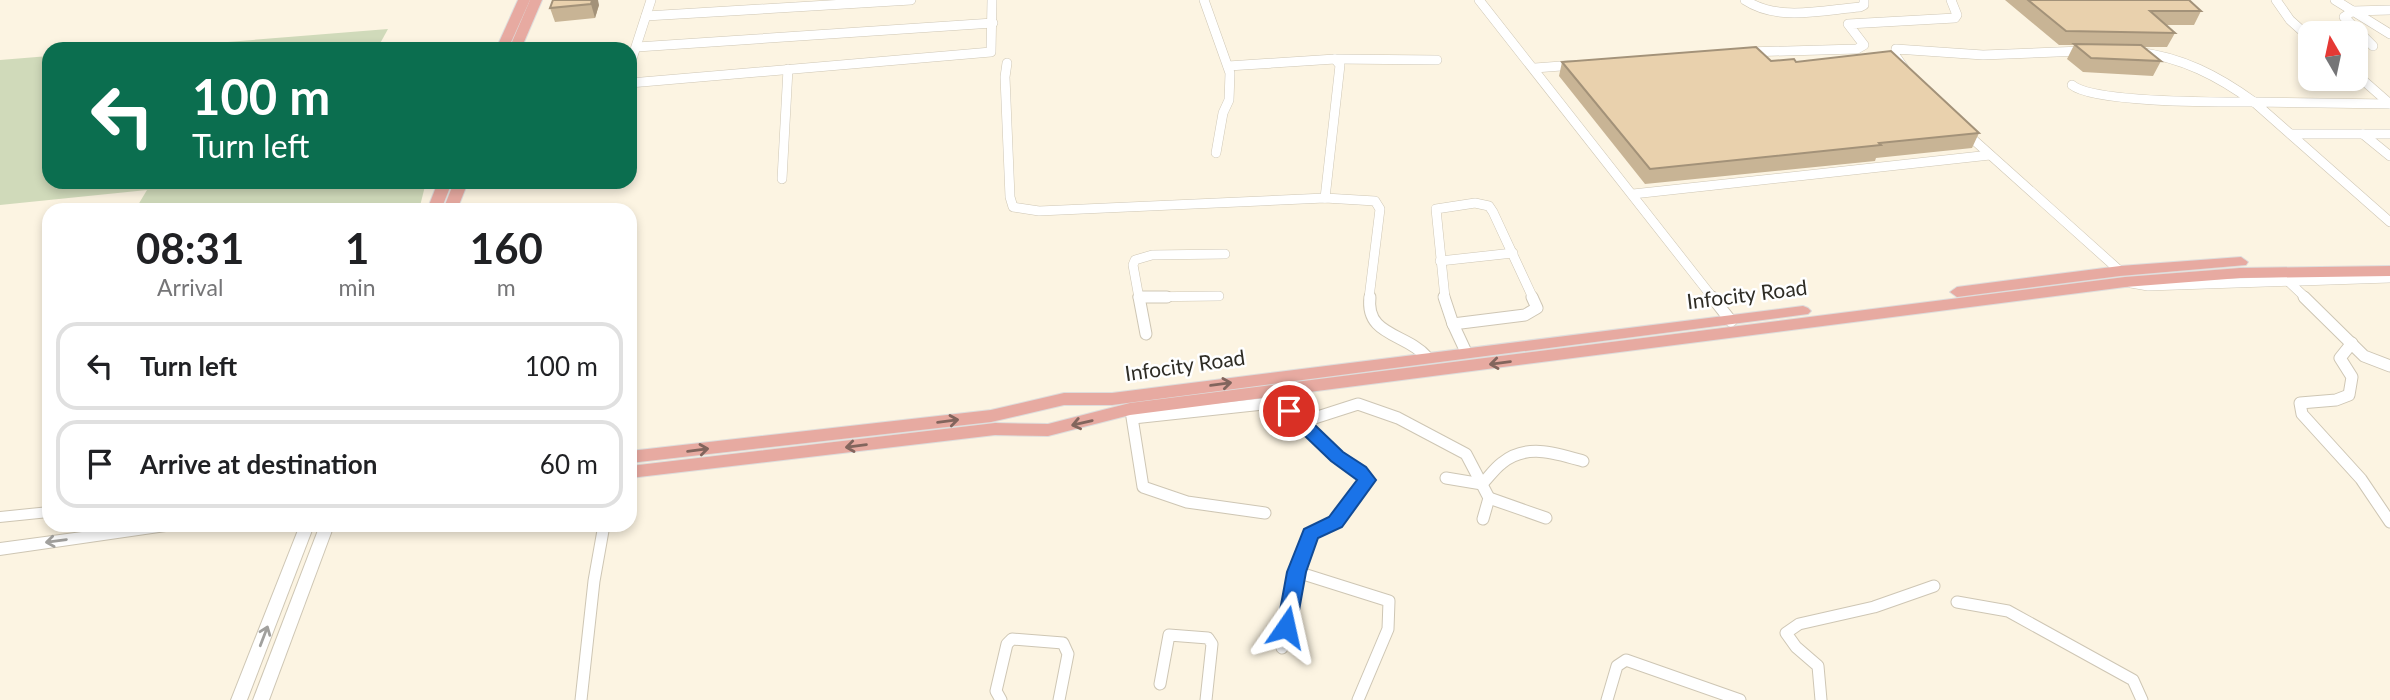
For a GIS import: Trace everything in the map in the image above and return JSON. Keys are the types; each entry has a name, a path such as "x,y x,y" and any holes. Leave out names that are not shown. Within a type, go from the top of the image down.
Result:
{"main road":[{"path":"505,42 524,0"},
{"path":"518,42 536,0"},
{"name":"Infocity Road","path":"637,456 993,423 1048,430 1095,420 1123,410 1466,352 1637,339 1731,321 2123,277 2240,273 2390,261"},
{"name":"Infocity Road","path":"2338,266 2390,271"},
{"name":"Infocity Road","path":"637,471 993,423 1034,402 1059,397 1123,410 2014,290"}],"street":[{"path":"651,0 637,47 993,23"},
{"path":"646,16 912,0"},
{"path":"637,82 990,52 992,0"},
{"path":"1204,0 1228,66 1231,86 1216,153"},
{"path":"1479,0 1731,321"},
{"path":"1745,0 1754,8 1774,12 1860,7 1864,5 1864,0"},
{"path":"1740,52 1857,49 1864,45 1849,24 1866,21 1955,19 1957,15 1951,0"},
{"path":"2276,0 2298,27"},
{"path":"2335,0 2390,34"},
{"path":"2373,46 2344,18 2353,11 2390,9"},
{"path":"1912,78 1898,61 1896,49 1983,55 2094,51"},
{"path":"2132,52 2170,56 2234,87 2255,102 2390,222"},
{"path":"1228,66 1335,59 1437,60"},
{"path":"1325,198 1340,65 1335,59"},
{"path":"1007,63 1005,77 1010,197 1013,206 1039,211 1325,198 1365,199 1379,204 1378,245 1368,311 1372,322 1380,329 1411,341 1427,357"},
{"path":"1535,68 1589,64"},
{"path":"782,179 789,69"},
{"path":"2072,85 2091,94 2176,101 2390,104"},
{"path":"2368,85 2390,104"},
{"path":"1955,123 2123,277 2148,286 2390,278"},
{"path":"2291,134 2390,134"},
{"path":"2363,134 2390,156"},
{"path":"1633,194 1990,155"},
{"path":"1453,324 1524,316 1537,308 1489,206 1464,204 1436,209 1442,289 1453,324 1466,352"},
{"path":"1440,261 1513,253"},
{"path":"1146,334 1133,265 1141,257 1225,254"},
{"path":"2289,282 2364,356 2390,366"},
{"path":"1139,298 1219,296"},
{"path":"2352,343 2340,358 2352,377 2349,395 2336,400 2300,404 2302,414 2361,479 2390,522"},
{"path":"1265,513 1187,504 1164,498 1143,487 1123,410 1263,404 1289,411 1337,457 1367,480 1335,522 1311,534 1297,572 1282,648"},
{"path":"1302,422 1358,404 1376,410 1466,454 1489,498 1483,519"},
{"path":"1482,484 1501,464 1522,451 1543,450 1583,461"},
{"path":"1446,478 1482,484"},
{"path":"1489,498 1546,518"},
{"path":"0,517 42,513"},
{"path":"0,549 123,532"},
{"path":"239,700 304,532"},
{"path":"261,700 324,532"},
{"path":"581,700 603,532"},
{"path":"1297,572 1389,601 1388,629 1358,700"},
{"path":"1821,700 1818,666 1796,647 1786,633 1799,624 1874,607 1934,586"},
{"path":"1957,602 2008,611 2133,680 2143,700"},
{"path":"1160,684 1169,635 1208,638 1212,644 1206,700"},
{"path":"1001,700 996,691 1007,644 1012,639 1063,643 1068,654 1059,700"},
{"path":"1607,700 1617,666 1626,660 1740,700"}],"green space":[{"path":"388,29 381,42 227,42"},
{"path":"42,57 42,189 424,189 421,203 139,203 147,190 0,205 0,60"}],"building":[{"path":"553,0 592,0 591,4 550,8"},
{"path":"2028,0 2189,0 2201,11 2150,11 2175,33 2066,31"},
{"path":"2074,44 2141,45 2161,61 2091,58"},
{"path":"1756,47 1771,61 1794,59 1796,62 1891,51 1979,133 1650,169 1562,62"}],"route":[{"path":"1286,627 1297,572 1311,534 1335,522 1367,480 1337,457 1289,411"}]}
